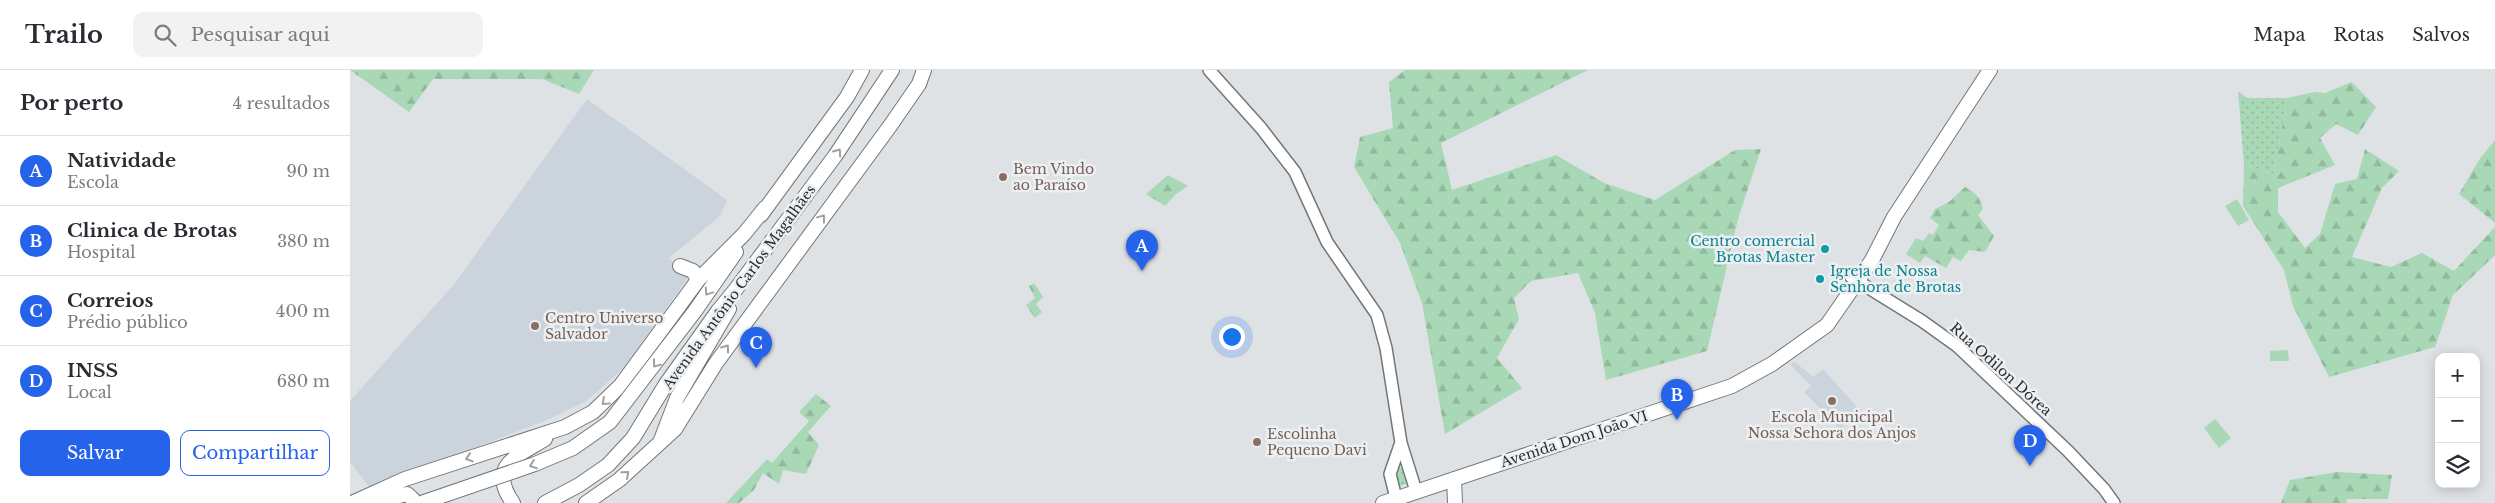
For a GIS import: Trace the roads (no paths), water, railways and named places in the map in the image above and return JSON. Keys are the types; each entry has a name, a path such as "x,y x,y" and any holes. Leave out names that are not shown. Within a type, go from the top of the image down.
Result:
{"main road":[{"name":"Avenida Antônio Carlos Magalhães","path":"421,503 534,464 573,448 610,422 695,311 765,208 847,97 862,70"},
{"name":"Avenida Antônio Carlos Magalhães","path":"545,503 579,485 608,465 633,438 666,384 718,310 736,290 835,156 892,70"},
{"name":"Avenida Antônio Carlos Magalhães","path":"586,503 618,480 675,429 716,363 897,116 919,84 924,70"},
{"name":"Avenida Dom João VI","path":"1390,500 1732,386 1772,364 1801,344 1854,279 1990,70"},
{"name":"Avenida Antônio Carlos Magalhães","path":"352,503 405,480 565,427 593,412 621,386 698,280 744,234 765,208"},
{"path":"680,266 693,271 698,280"},
{"path":"659,445 677,398 732,303 736,290"},
{"path":"513,503 503,484 507,465 512,458 565,427"},
{"path":"1454,479 1455,503"},
{"path":"370,503 407,494 417,503"}],"street":[{"path":"1209,70 1261,128 1295,172 1327,242 1377,316 1386,348 1406,466 1416,491"},
{"name":"Rua Odilon Dórea","path":"1854,279 1922,321 1965,352 2022,404 2088,471 2114,503"},
{"path":"1390,500 1392,469 1401,443"},
{"path":"1392,469 1400,464 1406,466"}],"place":[{"name":"Bem Vindo ao Paraíso","path":"1003,177"},
{"name":"Centro comercial Brotas Master","path":"1825,249"},
{"name":"Natividade","path":"1142,271"},
{"name":"Igreja de Nossa Senhora de Brotas","path":"1820,279"},
{"name":"Centro Universo Salvador","path":"535,326"},
{"name":"Correios","path":"756,368"},
{"name":"Escola Municipal Nossa Sehora dos Anjos","path":"1832,401"},
{"name":"Clinica de Brotas","path":"1677,420"},
{"name":"Escolinha Pequeno Davi","path":"1257,442"},
{"name":"INSS","path":"2030,466"}]}
